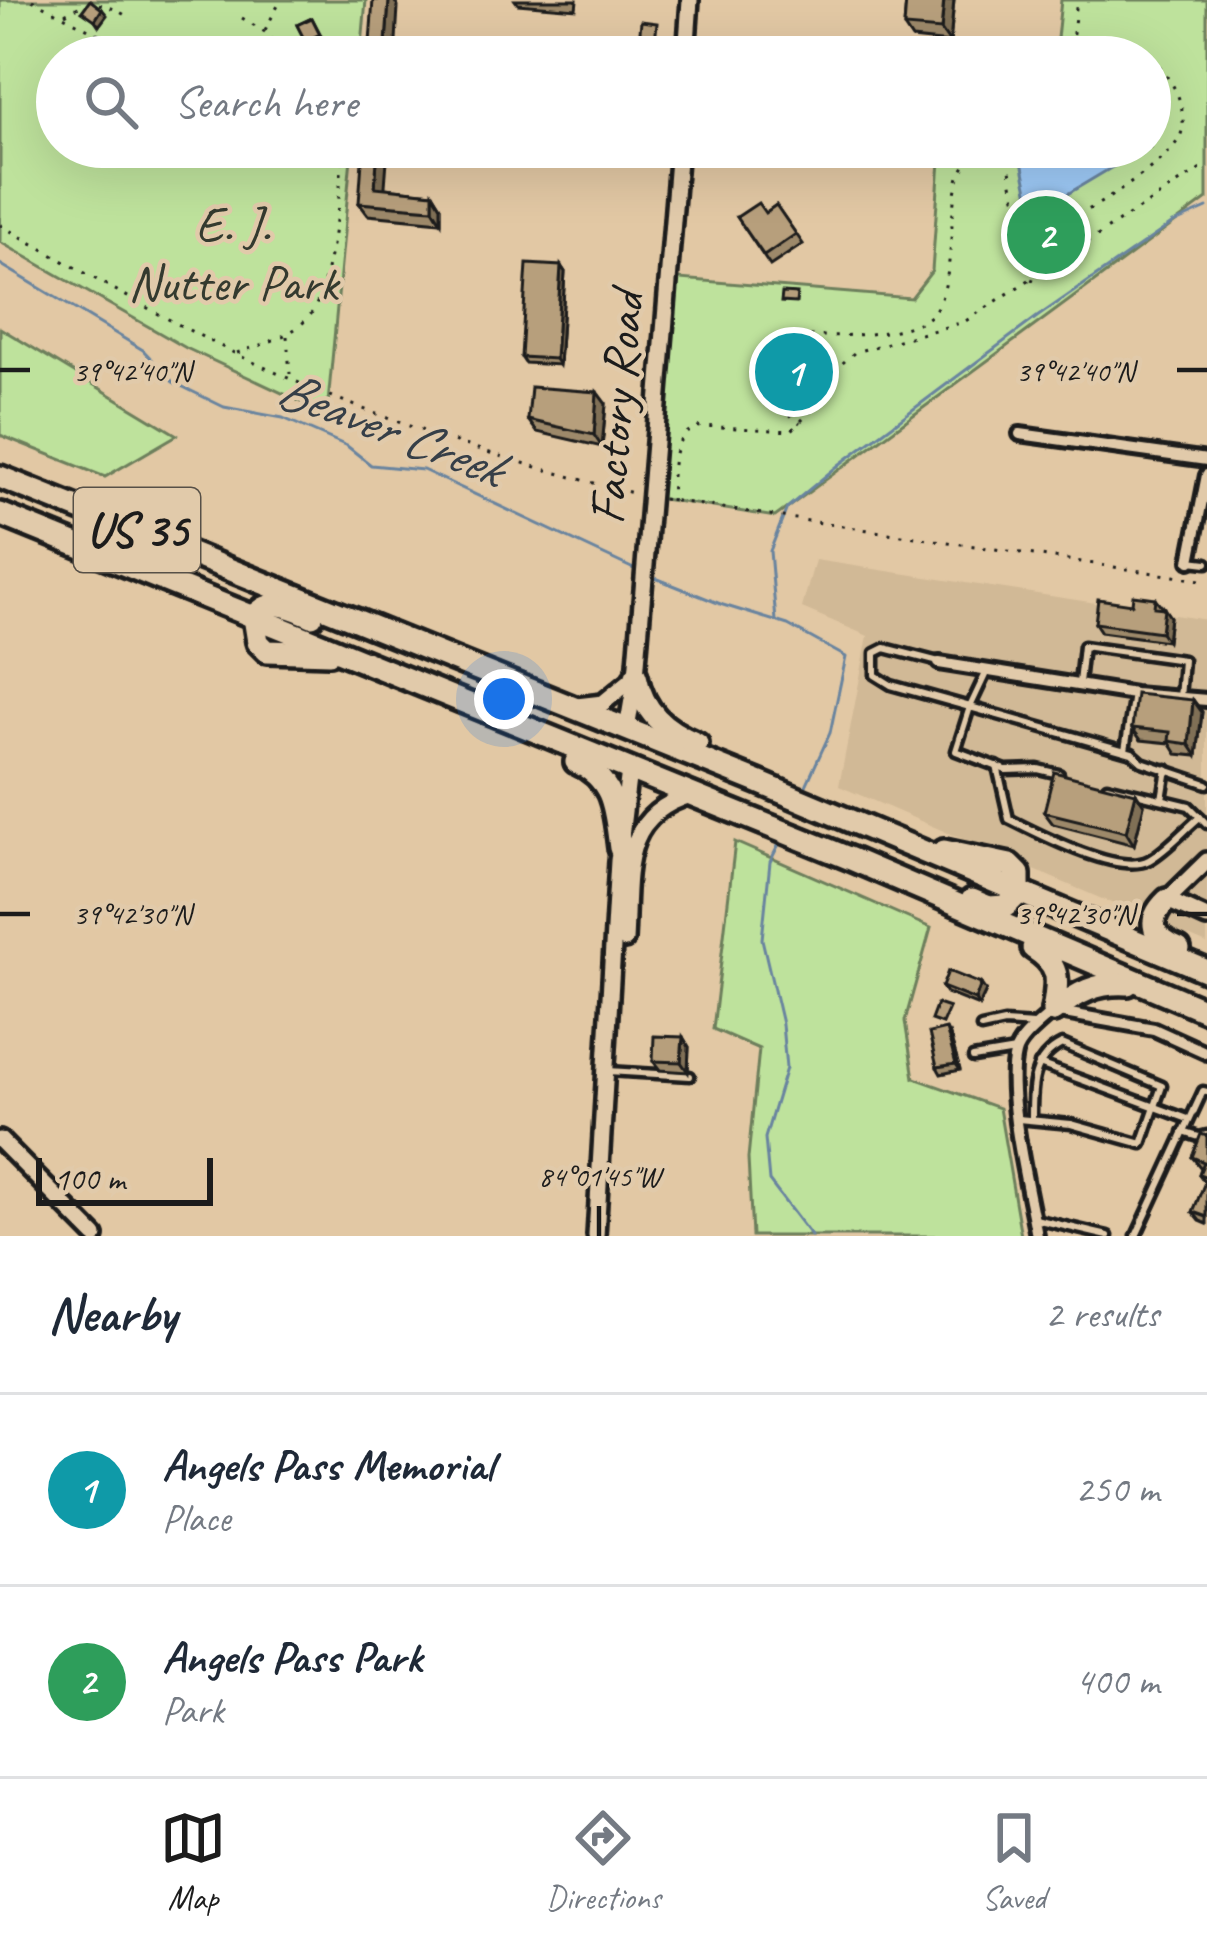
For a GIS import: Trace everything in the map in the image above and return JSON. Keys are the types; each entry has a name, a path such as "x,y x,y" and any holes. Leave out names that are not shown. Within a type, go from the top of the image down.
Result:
{"highway":[{"name":"US 35","path":"0,477 627,729 754,794 834,826 1010,865 1018,874 1019,893"},
{"name":"US 35","path":"0,514 691,795 754,794 834,826 889,876 1207,1011"},
{"path":"352,658 324,652 283,655 267,651 258,642 254,617 266,605 291,607 514,697 565,704"},
{"path":"278,627 317,634 580,740 606,742 627,729"},
{"path":"636,676 643,701 664,727 754,794"},
{"path":"427,689 443,708 596,772 614,800 620,848"},
{"path":"629,770 682,764 754,794"},
{"path":"834,826 989,907 1006,906 1019,893 1207,971"},
{"path":"889,876 922,904 1035,949 1051,960 1055,968 1045,1018"},
{"path":"1167,900 1153,916 1155,932 1169,945 1207,961"},
{"path":"1045,1018 1082,990 1102,983 1148,986"}],"street":[{"path":"687,36 690,0"},
{"name":"Factory Road","path":"627,729 636,676 677,168"},
{"path":"1020,434 1207,460"},
{"path":"1190,561 1207,476"},
{"path":"939,662 1134,694 1207,700"},
{"path":"565,704 591,707 603,703 636,676"},
{"path":"596,1236 629,770"},
{"path":"610,1043 620,1008 635,836 653,811 691,795"},
{"path":"1207,861 1167,900 1207,918"},
{"path":"1036,1236 1018,1119 1015,1051 1045,1018 1154,1028 1207,1053"},
{"path":"0,1140 94,1236"}],"lane":[{"path":"1190,561 1207,563"},
{"path":"1079,686 1082,646 1183,660 1180,698"},
{"path":"939,662 885,648 875,653 875,675 890,685 1125,751 1142,762 1207,784"},
{"path":"987,671 956,752 997,766 1079,779"},
{"path":"1125,751 1134,694"},
{"path":"997,766 1009,819 1056,842 1128,865 1148,860 1200,817"},
{"path":"1162,799 1167,769"},
{"path":"1100,784 1189,806 1207,824"},
{"path":"981,1028 1045,1018"},
{"path":"1018,1119 1099,1130 1142,1144 1162,1086 1068,1045 1056,1046 1039,1064 1032,1085 1032,1119"},
{"path":"974,1058 1015,1051"},
{"path":"1039,1064 1189,1120"},
{"path":"608,1071 690,1076"},
{"path":"1136,1236 1203,1091 1207,1092"},
{"path":"1183,1132 1207,1135"},
{"path":"1034,1218 1108,1236"}],"path":[{"path":"32,0 103,36"},
{"path":"63,15 90,0 125,15"},
{"path":"265,32 281,0"},
{"path":"1073,36 1077,0"},
{"path":"242,18 269,36"},
{"path":"1171,83 1183,119 1180,136 1171,146"},
{"path":"671,501 677,444 688,429 791,431 801,424 836,369 862,348 964,322 1207,165"},
{"path":"236,354 287,334 309,317 319,301 340,168"},
{"path":"774,337 897,328 924,320 935,310 944,285 963,168"},
{"path":"1012,168 1021,213 1035,226 1065,224 1148,168"},
{"path":"0,224 236,354 507,458 637,494"},
{"path":"1032,282 1036,271 1030,247 1035,226"},
{"path":"287,334 291,377"},
{"path":"807,335 822,345 836,369"},
{"path":"771,370 788,371 800,360 811,365 813,373 801,384 793,382 788,371"},
{"path":"813,373 831,376"},
{"path":"768,405 784,409 801,424"},
{"path":"659,499 1207,580"}],"shaded area":[{"path":"815,560 1207,620 1207,944 839,786 868,636 802,608"}],"green space":[{"name":"E. J. Nutter Park","path":"0,0 366,0 363,36 36,36 36,168 350,168 327,414 186,348 0,242"},
{"path":"1061,0 1207,0 1207,199 775,517 650,497 668,278 911,298 932,271 939,168 1171,168 1171,36 1057,36"},
{"path":"0,328 177,435 105,477 0,435"},
{"path":"735,842 931,928 905,1021 914,1078 999,1108 1021,1236 752,1236 748,1158 759,1049 713,1029"}],"water":[{"path":"1023,168 1111,168 1044,208 1031,205"}],"building":[{"path":"90,0 102,9 95,20 82,11"},
{"path":"373,0 389,0 386,36 370,36"},
{"path":"906,0 944,0 941,30 904,27"},
{"path":"312,18 320,34 302,36 297,25"},
{"path":"641,21 657,23 656,36 640,36"},
{"path":"362,168 376,168 375,187 433,193 433,209 359,203"},
{"path":"758,203 765,213 776,205 796,234 764,256 737,217"},
{"path":"527,264 561,266 555,359 521,357"},
{"path":"782,293 797,294 796,303 781,302"},
{"path":"531,387 597,392 594,435 528,420"},
{"path":"1133,595 1155,598 1154,607 1164,608 1161,632 1095,623 1098,599 1132,604"},
{"path":"1136,694 1193,700 1189,744 1169,741 1170,732 1132,728"},
{"path":"1054,772 1136,793 1126,832 1044,812"},
{"path":"948,971 981,984 975,1000 942,987"},
{"path":"937,1004 949,1008 942,1024 931,1020"},
{"path":"946,1029 956,1064 937,1067 929,1033"},
{"path":"654,1036 683,1037 681,1062 653,1061"},
{"path":"1201,1134 1207,1136 1207,1177 1199,1174 1204,1162 1192,1157"},
{"path":"1207,1177 1207,1217 1193,1212"}],"waterway":[{"name":"Beaver Creek","path":"776,621 770,551 787,508 1037,317 1173,223 1207,208"},
{"name":"Beaver Creek","path":"0,264 143,350 173,382 224,407 283,418 347,446 371,465 423,470 638,571"},
{"name":"Beaver Creek","path":"653,577 788,625 846,657 830,733 804,790"},
{"name":"Beaver Creek","path":"780,842 770,862 762,939 782,1024 786,1068 765,1138 769,1181 811,1236"}],"place":[{"name":"Angels Pass Park","path":"1046,235"},
{"name":"Angels Pass Memorial","path":"794,372"}]}
